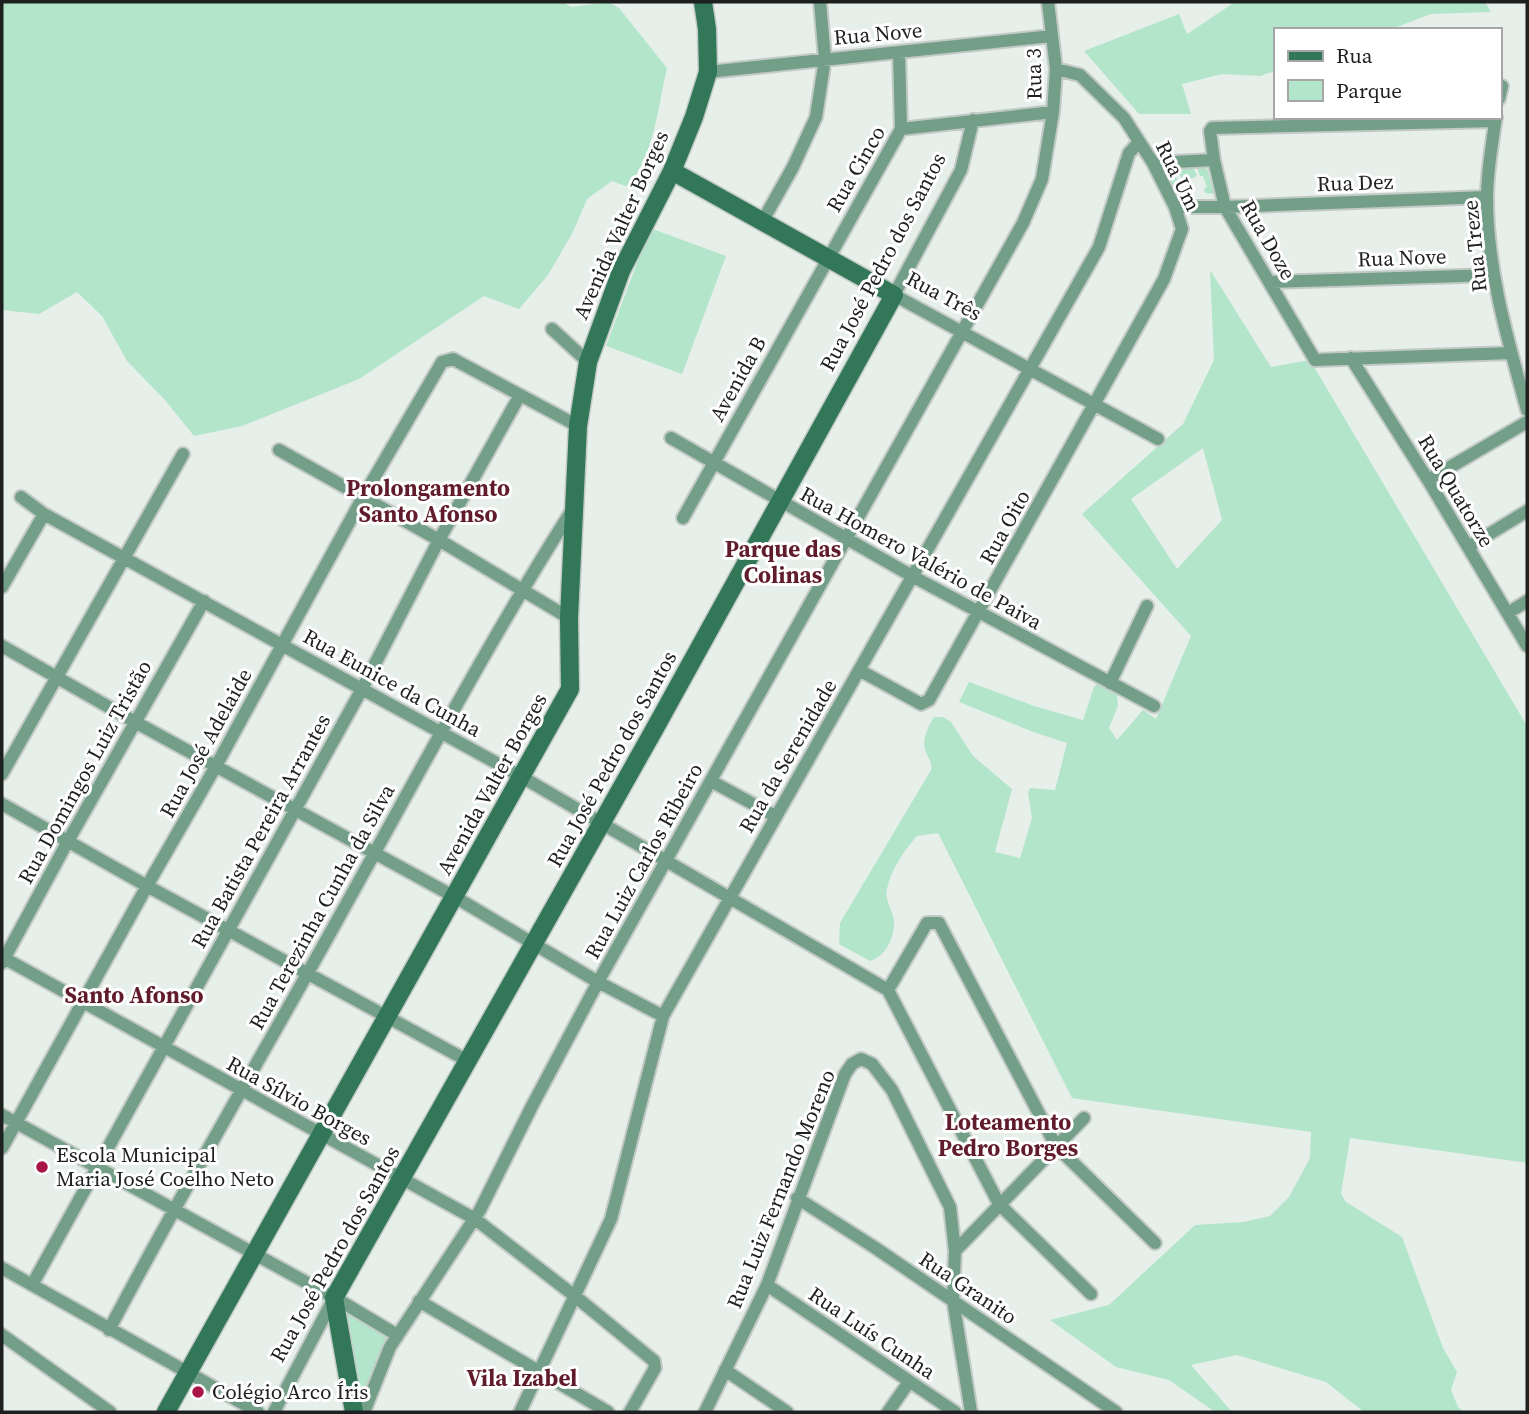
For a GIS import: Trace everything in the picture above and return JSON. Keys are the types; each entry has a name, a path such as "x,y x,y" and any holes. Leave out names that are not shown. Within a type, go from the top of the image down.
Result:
{"street":[{"name":"Avenida Valter Borges","path":"166,1412 570,689 569,618 578,426 588,362 621,271 672,171 694,117 708,72 703,2"},
{"path":"762,222 793,167 816,117 825,59 820,2"},
{"path":"1048,2 1052,36"},
{"name":"Rua Nove","path":"708,72 1052,36"},
{"name":"Rua 3","path":"962,331 1023,223 1041,179 1054,112 1056,69 1052,36"},
{"name":"Rua Cinco","path":"827,259 901,129 900,52"},
{"name":"Rua Um","path":"1056,69 1080,75 1124,118 1153,163 1175,207 1182,229 1164,279 1096,405"},
{"path":"1501,90 1502,86"},
{"path":"901,129 1054,112"},
{"name":"Rua Doze","path":"1350,358 1315,360 1225,207 1210,131 1213,128 1496,119"},
{"name":"Rua Treze","path":"1496,119 1487,197 1494,275 1527,410"},
{"name":"Rua José Pedro dos Santos","path":"274,1412 334,1298 894,295 961,170 973,120"},
{"name":"Rua da Serenidade","path":"520,1412 611,1219 663,1016 1099,247 1129,153 1139,142"},
{"path":"1153,163 1214,160"},
{"name":"Rua Três","path":"672,171 827,259 1158,439"},
{"name":"Rua Dez","path":"1175,207 1487,197"},
{"name":"Avenida B","path":"683,518 827,259"},
{"name":"Rua Nove","path":"1270,282 1494,275"},
{"path":"552,329 588,362"},
{"name":"Rua Luiz Carlos Ribeiro","path":"364,1412 397,1335 475,1219 598,982 962,331"},
{"path":"1350,358 1511,353"},
{"name":"Rua Quatorze","path":"1350,358 1428,480 1527,646"},
{"name":"Rua José Adelaide","path":"2,1148 363,497 442,362 453,359 520,395"},
{"path":"520,395 578,426"},
{"name":"Rua Batista Pereira Arrantes","path":"32,1284 362,689 439,540 520,395"},
{"name":"Rua Oito","path":"859,670 921,704 926,703 1096,405"},
{"path":"1428,480 1527,422"},
{"name":"Rua Homero Valério de Paiva","path":"671,438 912,576 1154,706"},
{"path":"279,450 439,540 569,618"},
{"path":"2,774 183,454"},
{"name":"Rua Eunice da Cunha","path":"21,497 44,514 522,777 888,990"},
{"name":"Rua Terezinha Cunha da Silva","path":"109,1330 172,1210 242,1091 521,589 574,506"},
{"path":"1468,547 1527,511"},
{"path":"2,587 44,514"},
{"name":"Rua Domingos Luiz Tristão","path":"3,959 204,601"},
{"path":"1508,613 1527,601"},
{"path":"1110,682 1147,606"},
{"path":"2,646 455,897 598,982 663,1016"},
{"path":"711,781 775,816"},
{"path":"2,804 468,1061"},
{"path":"1091,1294 999,1204 888,990 927,923 939,923 1056,1146 1155,1243"},
{"name":"Rua Sílvio Borges","path":"3,959 475,1219 653,1361 655,1368 630,1412"},
{"name":"Rua Luiz Fernando Moreno","path":"705,1412 767,1285 797,1198 845,1074 852,1063 861,1059 872,1064 892,1090 950,1207 955,1251"},
{"path":"2,1115 397,1335"},
{"path":"971,1412 953,1300 955,1251 1083,1118"},
{"name":"Rua Granito","path":"797,1198 953,1300 1116,1412"},
{"path":"2,1268 258,1412"},
{"name":"Rua Luís Cunha","path":"767,1285 955,1412"},
{"path":"334,1298 354,1412"},
{"path":"419,1301 608,1412"},
{"path":"2,1335 110,1412"},
{"path":"725,1370 787,1412"},
{"path":"888,1412 909,1382"}],"green space":[{"path":"2,2 563,2 571,7 608,2 619,8 667,68 654,130 637,174 628,187 612,181 587,199 573,232 548,275 519,309 484,296 359,379 242,426 194,436 165,400 127,361 102,316 77,292 39,314 2,310"},
{"path":"1235,2 1485,2 1491,12 1431,14 1394,28 1274,28 1274,71 1260,76 1222,74 1182,84 1191,114 1139,114 1084,51 1179,14 1187,34"},
{"path":"1171,166 1184,195 1178,196 1164,168"},
{"path":"1176,167 1193,167 1197,176 1186,181 1181,178"},
{"path":"1197,167 1207,169 1214,194 1205,193 1204,188 1207,187"},
{"path":"650,228 726,256 682,374 606,346"},
{"path":"1210,270 1271,367 1310,360 1527,726 1527,1163 1350,1138 1341,1194 1346,1202 1402,1237 1443,1348 1457,1372 1451,1390 1458,1407 1464,1412 1364,1412 1326,1382 1237,1355 1191,1365 1232,1412 1215,1412 1169,1380 1116,1367 1050,1320 1109,1305 1195,1225 1244,1222 1270,1216 1289,1197 1310,1158 1311,1132 1072,1098 938,833 917,836 895,867 886,893 894,927 885,951 870,961 839,944 840,923 931,770 924,743 934,717 943,717 951,722 973,756 1012,789 995,852 1020,858 1032,818 1028,792 1030,788 1055,790 1067,743 959,702 969,682 1034,706 1083,720 1094,687 1098,683 1117,693 1118,706 1109,728 1117,740 1143,710 1156,719 1191,636 1082,514 1183,424 1214,360","holes":["1203,448 1222,520 1177,569 1131,499"]},
{"path":"343,1310 387,1335 360,1408"}],"place":[{"name":"Escola Municipal Maria José Coelho Neto","path":"42,1167"},
{"name":"Colégio Arco Íris","path":"198,1392"}],"district":[{"name":"Prolongamento Santo Afonso","path":"428,501"},
{"name":"Parque das Colinas","path":"783,562"},
{"name":"Santo Afonso","path":"134,995"},
{"name":"Loteamento Pedro Borges","path":"1008,1135"},
{"name":"Vila Izabel","path":"522,1378"}]}
